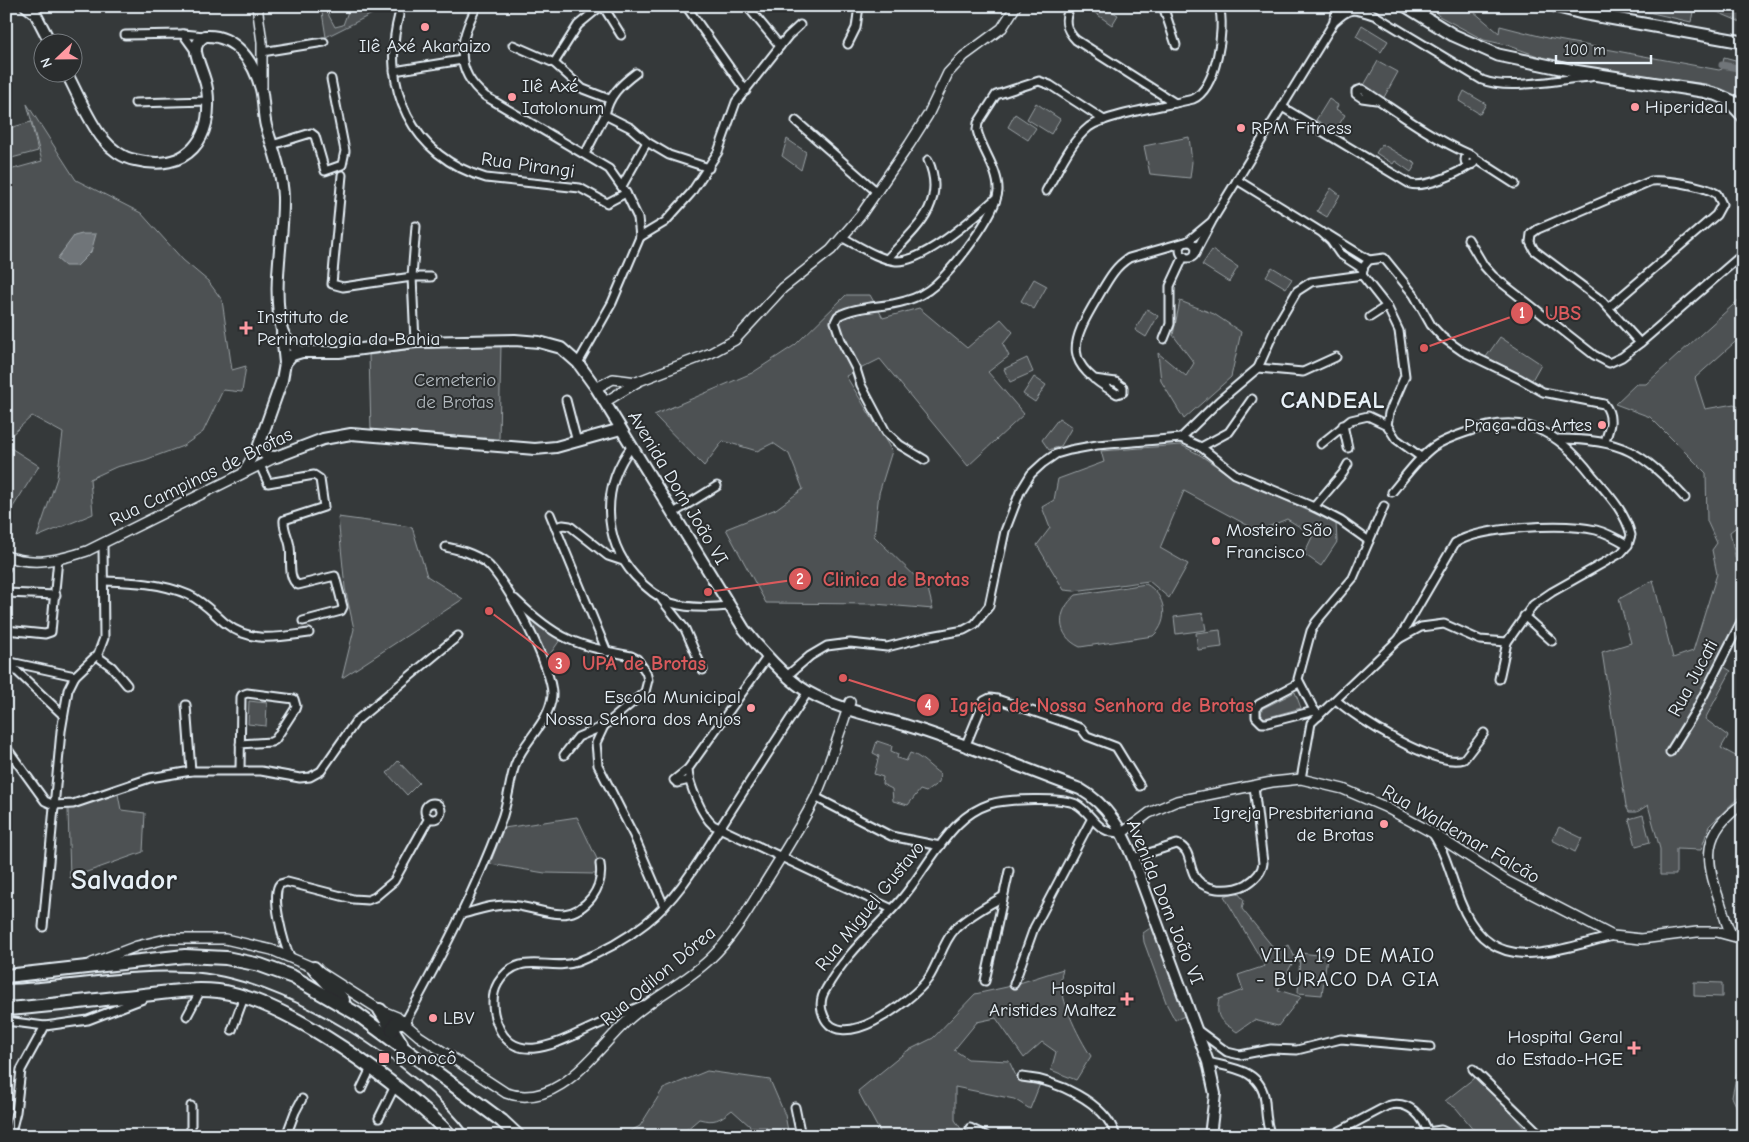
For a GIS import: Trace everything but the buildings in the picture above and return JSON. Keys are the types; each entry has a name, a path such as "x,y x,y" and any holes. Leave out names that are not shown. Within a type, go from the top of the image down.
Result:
{"highway":[{"path":"6,976 185,956 243,961 260,965 293,977 357,1014 502,1121 518,1136"},
{"path":"314,968 357,1014"},
{"path":"6,1009 201,990 217,991 244,997 294,1019 371,1068 395,1086 450,1136"},
{"path":"380,1010 405,1049"},
{"path":"392,1030 396,1022 405,1022"}],"main road":[{"path":"1406,6 1460,38 1498,55 1718,95 1743,106"},
{"path":"1410,6 1420,15"},
{"path":"1555,6 1582,13 1743,42"},
{"path":"31,8 44,32"},
{"path":"71,82 102,139 120,154 142,162 166,162 191,151 199,143 206,126 208,101 204,75 196,52 198,42 205,36 224,39 241,50 256,73 261,90 265,123 282,186 279,281 285,363 279,391 259,445 265,455 276,457"},
{"path":"282,330 289,342 302,352"},
{"name":"Avenida Dom João VI","path":"302,352 339,352 414,342 501,340 539,342 561,348 578,363 596,388 744,629 768,656 808,692 849,705 1080,789 1098,801 1108,810 1122,833 1133,858 1208,1062 1215,1094 1210,1136"},
{"path":"285,363 290,356 302,352"},
{"name":"Rua Campinas de Brotas","path":"276,457 323,439 352,434 523,449 549,448 621,429"},
{"name":"Avenida Dom João VI","path":"788,675 849,705"}],"street":[{"path":"257,6 262,52 261,90"},
{"path":"477,6 466,31 462,60 466,76 475,88 485,96 608,169 622,186 638,218 640,237 604,321 578,363"},
{"path":"554,63 578,25 602,6 621,34"},
{"path":"686,6 746,91"},
{"path":"747,6 780,46"},
{"path":"848,44 856,28 859,6"},
{"path":"605,402 623,390 711,353 735,340 777,294 831,250 842,238 920,130 948,73 964,56 1002,28 1016,6"},
{"path":"1071,6 1065,19 1066,25 1076,40 1175,103"},
{"path":"1162,6 1176,45"},
{"path":"1046,191 1076,140 1089,127 1104,120 1199,96 1207,86 1222,37 1219,6"},
{"path":"1334,22 1338,6"},
{"path":"1360,6 1482,80 1492,84 1516,85 1609,76"},
{"path":"1162,248 1190,257 1196,251 1212,220 1334,22 1345,12 1353,9 1373,15"},
{"path":"399,15 393,45 394,71 462,60"},
{"path":"640,237 665,222 709,168 718,152 733,108 780,46 800,25"},
{"path":"126,35 183,34 205,36"},
{"path":"183,34 196,52"},
{"path":"262,52 324,42"},
{"path":"513,45 554,63 583,89 609,99"},
{"name":"Rua Pirangi","path":"394,71 398,95 411,122 433,149 460,168 473,174 503,181 580,188 607,203 626,193"},
{"path":"585,154 605,115 609,99 620,86 636,73"},
{"path":"272,145 311,133 315,136 325,171 342,165 345,151 331,79"},
{"path":"925,460 900,445 886,432 840,340 835,322 838,316 844,313 916,298 935,285 954,265 982,226 996,199 997,183 977,130 978,123 996,95 1033,82 1045,82 1104,120"},
{"path":"1718,95 1743,119"},
{"path":"1376,100 1454,148 1469,160 1515,184"},
{"path":"135,103 208,101"},
{"path":"1282,107 1410,184 1422,185 1449,174 1469,160"},
{"path":"605,115 631,128 647,142 679,160 709,168"},
{"path":"796,121 876,192"},
{"path":"622,186 647,142"},
{"path":"886,259 913,231 931,205 935,181 928,160"},
{"path":"342,175 332,284 343,287 412,277 431,277"},
{"path":"1237,180 1321,232 1331,241 1340,254 1362,272 1386,306 1400,332 1405,371 1389,413 1387,425"},
{"path":"1609,307 1716,215 1722,204 1717,194 1688,186 1651,181 1538,229 1531,234 1530,242 1534,250 1609,307 1640,343"},
{"path":"842,238 886,259 903,261 920,255 996,199"},
{"path":"1164,340 1170,324 1170,286 1183,255 1181,247 1212,220"},
{"path":"414,342 412,277 416,226"},
{"path":"1321,232 1334,237 1369,260 1384,258 1414,295 1431,325 1456,347 1543,392 1604,404 1609,412 1611,424 1605,441"},
{"path":"1468,239 1475,253 1493,276 1603,360 1609,362 1616,360 1640,343 1743,254"},
{"path":"1108,385 1094,379 1081,365 1076,348 1077,332 1115,269 1122,262 1137,255 1186,242 1193,243 1196,251"},
{"path":"1180,438 1258,368 1277,325 1297,291 1311,282 1362,272 1369,260"},
{"path":"1370,317 1386,306"},
{"path":"1258,368 1303,372 1336,358"},
{"path":"596,388 609,380 618,379 640,382"},
{"path":"618,379 623,384 623,390"},
{"path":"1201,447 1229,432 1252,399"},
{"path":"566,400 577,442"},
{"path":"1321,444 1343,425 1359,417 1368,416 1387,425 1396,439 1422,458"},
{"path":"1392,492 1433,447 1481,426 1501,422 1530,427 1558,439 1579,458 1620,510 1631,535 1628,545 1621,553 1542,598 1524,616 1507,642 1499,679"},
{"path":"1343,425 1348,448"},
{"path":"788,675 810,656 827,646 850,643 886,648 970,627 981,618 989,606 998,559 1015,502 1028,478 1038,467 1056,454 1081,448 1180,438 1201,447 1235,474 1314,507 1340,521 1370,541"},
{"path":"1558,439 1605,441 1644,459 1685,498"},
{"path":"242,473 252,460 259,445"},
{"path":"632,446 618,466 609,502 610,530 623,562 640,581 660,598 685,629 703,670"},
{"name":"Rua Campinas de Brotas","path":"8,557 27,562 58,559 103,545 276,457"},
{"path":"1314,507 1343,473 1348,464"},
{"path":"260,465 268,483 314,475 320,479 325,505 323,508 284,520 290,545 291,569 294,582 298,585 335,576 343,610 303,621"},
{"path":"672,514 717,486"},
{"path":"1316,713 1299,682 1301,665 1311,632 1316,622 1353,578 1384,506"},
{"path":"550,514 607,652"},
{"path":"555,528 563,525 570,526 608,556 623,562"},
{"path":"1299,682 1259,704 1256,708 1256,717 1262,723 1267,723 1316,713 1336,700 1399,639 1450,549 1462,538 1509,530 1569,527 1606,533 1628,545"},
{"path":"43,927 63,715 68,690 75,676 97,656 104,638 103,545"},
{"path":"446,547 474,555 486,563 511,595 552,631 579,645 638,659 646,672 648,680 645,692 640,698 604,726 578,736 564,755"},
{"path":"6,568 8,557"},
{"path":"6,630 45,634 51,632 58,559"},
{"path":"104,581 132,582 178,591 201,601 226,623 247,636 267,638 309,633"},
{"path":"6,593 56,595"},
{"path":"405,1022 463,914 502,819 517,761 542,723 551,698 552,688 544,662 511,595"},
{"path":"660,598 673,603 698,608 729,606"},
{"path":"1524,616 1552,641"},
{"name":"Rua Jucati","path":"1670,752 1696,710 1743,618"},
{"path":"1399,639 1422,627 1444,624 1480,640 1507,642"},
{"path":"6,747 44,801 54,805 81,801 150,778 192,771 261,771 300,778 315,775 356,721 458,636"},
{"path":"97,656 112,667 127,685"},
{"path":"689,780 677,783 674,780 688,769 768,656"},
{"path":"6,661 75,676"},
{"path":"6,661 63,715"},
{"path":"650,1002 553,1045 531,1049 515,1044 502,1033 494,1016 493,997 498,982 504,975 520,965 533,962 565,964 577,962 633,932 664,906 698,864 808,692"},
{"path":"240,744 275,740 296,706 294,699 244,693 241,697 240,744 240,770"},
{"path":"965,747 984,701 990,698 997,698 1081,728 1087,736 1116,747 1140,786"},
{"path":"1336,700 1353,715 1439,759 1460,760 1470,754 1484,734"},
{"path":"186,705 192,771"},
{"name":"Rua Odilon Dórea","path":"80,967 137,946 166,939 225,939 272,950 314,968 380,1010 405,1022 419,1036 506,1092 519,1097 536,1096 551,1092 566,1082 633,1014 695,972 719,950 742,921 815,797 849,705"},
{"path":"1301,780 1310,725 1316,713"},
{"path":"604,726 596,743 598,765 634,836 664,906"},
{"path":"688,769 689,780 704,816 713,825 892,909"},
{"name":"Rua Waldemar Falcão","path":"1122,833 1148,813 1176,801 1254,786 1301,780 1343,789 1369,799 1431,832 1507,881 1613,936 1641,939 1697,932 1732,935 1743,938"},
{"path":"1133,858 1177,844 1184,848 1196,880 1206,887 1232,889 1249,882 1260,872 1263,863 1254,786"},
{"path":"815,797 891,836 940,846"},
{"name":"Rua Miguel Gustavo","path":"1002,896 954,930 928,978 902,1004 866,1026 850,1030 838,1028 826,1020 822,1011 823,994 861,942 892,909 940,846 968,815 981,807 1008,800 1073,803 1091,820 1110,832 1122,833"},
{"path":"1732,935 1709,870 1708,855 1717,828 1730,813 1743,804"},
{"path":"292,958 282,935 276,891 280,884 287,882 353,900 368,900 375,897 394,881 429,818"},
{"path":"1014,984 1034,928 1091,820"},
{"path":"1431,832 1439,845 1466,916 1477,932 1491,946 1514,953 1549,952 1613,936"},
{"path":"463,914 498,905 516,906 550,914 567,913 583,906 597,890 600,881 600,864"},
{"path":"985,981 1002,896 1009,871"},
{"name":"Rua Waldemar Falcão","path":"1697,932 1727,921 1733,931 1743,938"},
{"path":"272,950 280,944 282,935"},
{"path":"187,1016 201,990"},
{"path":"6,1021 45,1026 88,1020 156,993"},
{"path":"232,1030 244,997"},
{"path":"10,1136 16,1112 21,1070 45,1026"},
{"path":"1196,1029 1219,1047 1240,1055 1271,1049 1297,1050 1341,1038 1430,1047"},
{"path":"1208,1062 1243,1071 1260,1082 1265,1095 1267,1122 1272,1136"},
{"path":"361,1089 371,1068"},
{"path":"1473,1069 1542,1136"},
{"path":"1022,1077 1043,1080 1082,1098 1107,1119 1116,1136"},
{"path":"379,1118 395,1086"},
{"path":"286,1136 302,1099"},
{"path":"1330,1136 1387,1106 1396,1104 1410,1107 1418,1114 1429,1134 1441,1130 1454,1136"},
{"path":"191,1106 191,1136"},
{"path":"795,1106 801,1136"},
{"path":"970,1128 986,1136"}],"green space":[{"path":"321,6 327,6 329,16 335,27 343,25 350,6 377,6 378,11 326,37"},
{"path":"1085,6 1103,6 1118,15 1112,25"},
{"path":"1430,6 1467,6 1499,33 1500,26 1547,38 1719,70 1722,69 1724,57 1743,62 1743,99 1707,84 1563,65 1507,45 1484,40 1439,16"},
{"path":"1622,6 1677,6 1693,12 1691,22"},
{"path":"1703,6 1743,6 1743,23"},
{"path":"1362,25 1388,41 1381,52 1356,36"},
{"path":"1378,61 1398,72 1383,99 1363,87"},
{"path":"1464,91 1486,104 1480,114 1459,101"},
{"path":"1329,99 1338,105 1336,109 1345,115 1335,131 1316,120"},
{"path":"1036,103 1060,119 1051,134 1027,119"},
{"path":"27,104 76,180 141,213 183,260 208,281 222,300 232,370 246,366 242,392 223,390 203,432 183,446 145,460 116,467 90,479 93,514 37,537 57,478 63,433 32,416 6,440 6,171 42,161"},
{"path":"1015,114 1036,128 1028,140 1008,127"},
{"path":"31,122 38,151 8,159 6,129"},
{"path":"1189,137 1192,162 1190,178 1150,174 1144,146"},
{"path":"787,139 806,152 801,170 782,156"},
{"path":"1382,144 1416,164 1411,172 1395,161 1393,164 1376,153"},
{"path":"1331,188 1340,195 1327,217 1317,211"},
{"path":"1212,250 1238,267 1229,282 1202,265"},
{"path":"1272,267 1292,279 1286,288 1266,276"},
{"path":"1034,279 1047,286 1034,309 1021,301"},
{"path":"846,295 870,295 883,318 919,308 967,348 1001,319 1013,332 1003,344 1009,356 988,372 1024,414 968,466 880,359 846,376 892,451 879,493 874,536 928,589 933,609 875,604 766,603 726,529 776,509 803,489 789,454 773,443 757,451 723,441 704,466 654,415 752,373 795,345"},
{"path":"1743,296 1743,335 1695,378 1705,409 1734,404 1743,410 1743,471 1735,500 1743,504 1743,522 1730,532 1738,570 1743,611 1716,662 1731,671 1705,719 1728,736 1721,748 1743,760 1743,793 1709,826 1701,850 1676,849 1676,875 1660,875 1660,849 1648,805 1637,812 1629,812 1626,806 1602,652 1631,643 1619,599 1653,580 1673,658 1693,651 1717,574 1712,550 1717,543 1707,521 1706,473 1650,417 1615,404 1636,384 1646,384"},
{"path":"1180,301 1214,314 1241,332 1231,377 1184,419 1161,381 1158,353 1186,376 1194,363 1173,335"},
{"path":"1147,309 1158,316 1146,337 1135,330"},
{"path":"1500,337 1541,364 1532,380 1486,357"},
{"name":"Cemeterio de Brotas","path":"501,344 499,439 371,430 369,355 413,349"},
{"path":"1027,358 1033,372 1010,382 1004,369"},
{"path":"1034,377 1046,385 1035,402 1023,394"},
{"path":"1059,418 1072,427 1061,446 1049,450 1042,440"},
{"path":"6,445 39,466 6,518"},
{"path":"1181,445 1200,455 1232,477 1336,523 1337,542 1321,566 1304,554 1313,535 1287,519 1258,531 1184,491 1160,548 1188,564 1169,598 1149,581 1074,591 1064,590 1037,545 1050,528 1042,507 1054,500 1058,479 1104,462 1101,451"},
{"path":"338,517 412,527 427,576 463,599 342,678 354,629 345,588"},
{"path":"1146,584 1158,595 1164,616 1162,623 1153,636 1080,647 1066,636 1063,630 1062,616 1069,601 1076,595"},
{"path":"526,613 538,625 560,640 548,657 523,614"},
{"path":"1203,613 1206,630 1176,634 1174,617"},
{"path":"1220,630 1222,647 1198,650 1196,633"},
{"path":"1295,692 1301,708 1265,718 1261,716 1262,709"},
{"path":"249,701 267,703 266,726 248,724"},
{"path":"877,741 892,746 891,751 898,754 897,758 906,761 910,753 918,757 940,774 939,782 926,792 920,790 908,805 893,801 892,789 882,784 883,777 874,774 879,756 873,753"},
{"path":"398,761 419,783 407,795 387,773"},
{"path":"118,794 121,810 145,813 143,852 70,878 68,809"},
{"path":"1643,815 1650,842 1636,846 1629,819"},
{"path":"577,817 597,859 596,874 545,873 490,864 504,828"},
{"path":"1559,827 1582,838 1575,852 1552,840"},
{"path":"1237,892 1244,900 1242,909 1277,952 1289,945 1295,958 1278,990 1301,997 1278,1026 1254,1020 1237,1032 1220,1019 1218,1011 1219,999 1243,990 1238,975 1265,966 1224,896"},
{"path":"1153,926 1185,1016 1175,1020 1167,1005 1144,942 1143,933"},
{"path":"1300,953 1327,956 1322,995 1298,993"},
{"path":"1063,969 1061,978 1062,989 1069,1014 1091,1056 1076,1080 1051,1070 1056,1052 1042,1042 1024,1058 996,1018 977,1022 954,1050 968,1059 1009,1061 1017,1078 1042,1079 1030,1109 1014,1099 955,1087 955,1120 966,1136 882,1136 858,1091 907,1051 933,1038 975,994 1007,987"},
{"path":"1694,982 1722,983 1722,997 1694,996"},
{"path":"1743,1070 1743,1116 1741,1116 1732,1097 1737,1073"},
{"path":"707,1071 770,1080 785,1115 789,1136 768,1136 766,1127 751,1127 732,1110 717,1120 699,1119 686,1130 675,1130 669,1136 621,1136 640,1126 663,1089"},
{"path":"1478,1075 1525,1129 1524,1136 1479,1136 1456,1108 1445,1101"}],"shaded area":[{"path":"96,234 91,252 77,266 65,266 57,259 74,236"}],"waterway":[{"path":"1722,65 1743,69"}],"railway":[{"path":"6,984 142,972 188,972 225,977 264,989 304,1006 344,1028 382,1053 417,1080 447,1108 471,1136"}],"place":[{"name":"Ilê Axé Akaraizo","path":"425,27"},
{"name":"Ilê Axé Iatolonum","path":"512,97"},
{"name":"Hiperideal","path":"1635,107"},
{"name":"RPM Fitness","path":"1241,128"},
{"name":"Instituto de Perinatologia da Bahia","path":"246,328"},
{"name":"UBS","path":"1424,348"},
{"name":"Praça das Artes","path":"1602,425"},
{"name":"Mosteiro São Francisco","path":"1216,541"},
{"name":"Clinica de Brotas","path":"708,592"},
{"name":"UPA de Brotas","path":"489,611"},
{"name":"Igreja de Nossa Senhora de Brotas","path":"843,678"},
{"name":"Escola Municipal Nossa Sehora dos Anjos","path":"751,708"},
{"name":"Igreja Presbiteriana de Brotas","path":"1384,824"},
{"name":"Hospital Aristides Maltez","path":"1127,999"},
{"name":"LBV","path":"433,1018"},
{"name":"Hospital Geral do Estado-HGE","path":"1634,1048"},
{"name":"Bonocô","path":"384,1058"}],"district":[{"name":"CANDEAL","path":"1333,400"},
{"name":"Salvador","path":"124,879"},
{"name":"VILA 19 DE MAIO - BURACO DA GIA","path":"1348,967"}]}
